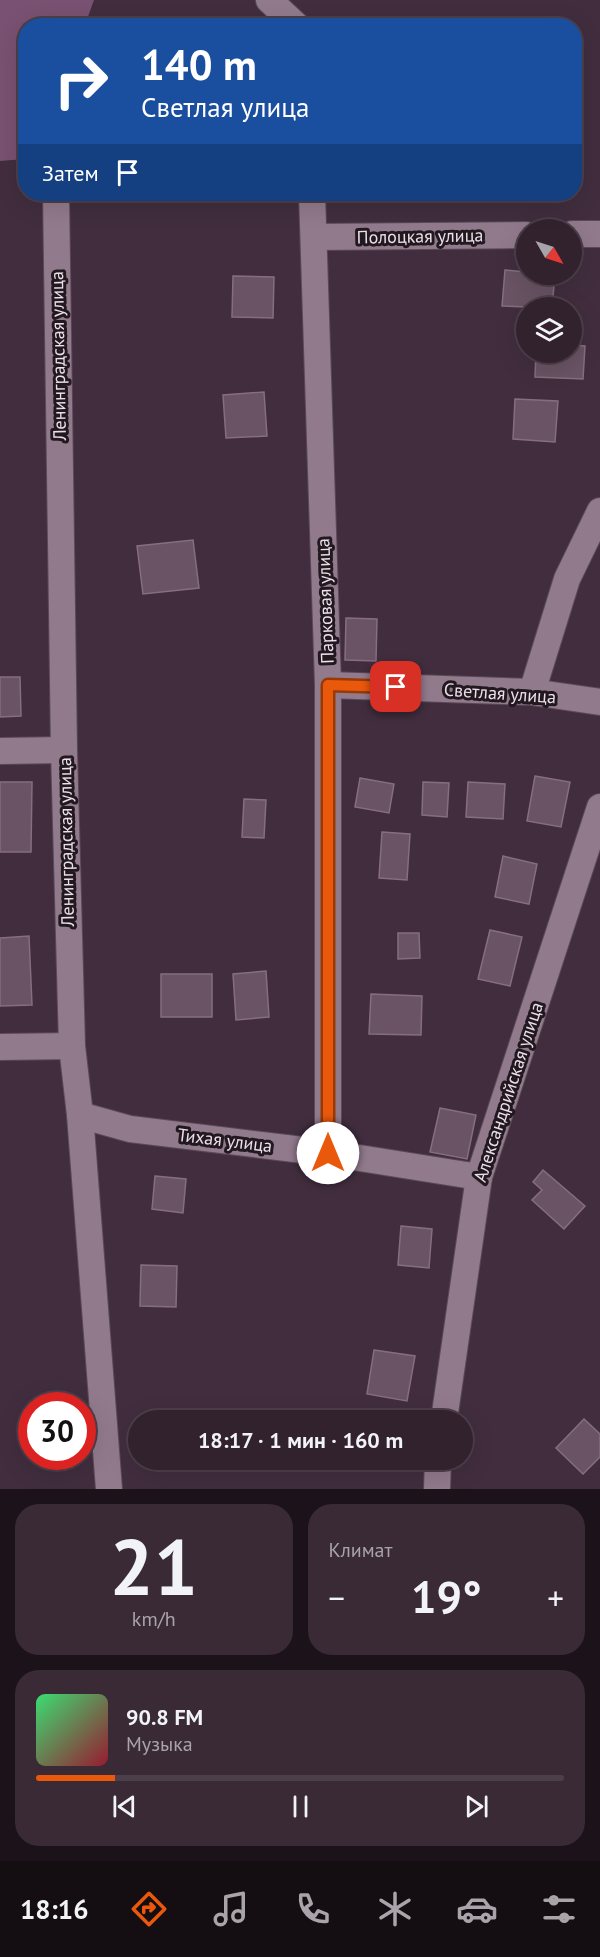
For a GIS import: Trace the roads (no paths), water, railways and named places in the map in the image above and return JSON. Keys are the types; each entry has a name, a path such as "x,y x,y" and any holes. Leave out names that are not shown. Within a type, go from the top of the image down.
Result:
{"street":[{"path":"269,0 288,18"},
{"name":"Ленинградская улица","path":"56,201 64,750 72,1046 80,1115 110,1489"},
{"name":"Парковая улица","path":"312,201 328,685 328,1153"},
{"path":"582,234 600,234"},
{"name":"Полоцкая улица","path":"314,237 516,235"},
{"path":"532,692 567,579 600,511"},
{"name":"Светлая улица","path":"328,685 532,692 600,702"},
{"path":"0,751 64,750"},
{"name":"Александрийская улица","path":"445,1410 479,1177 600,807"},
{"path":"0,1047 72,1046"},
{"name":"Тихая улица","path":"80,1115 130,1129 328,1153 479,1177"},
{"path":"437,1489 438,1470"}]}
